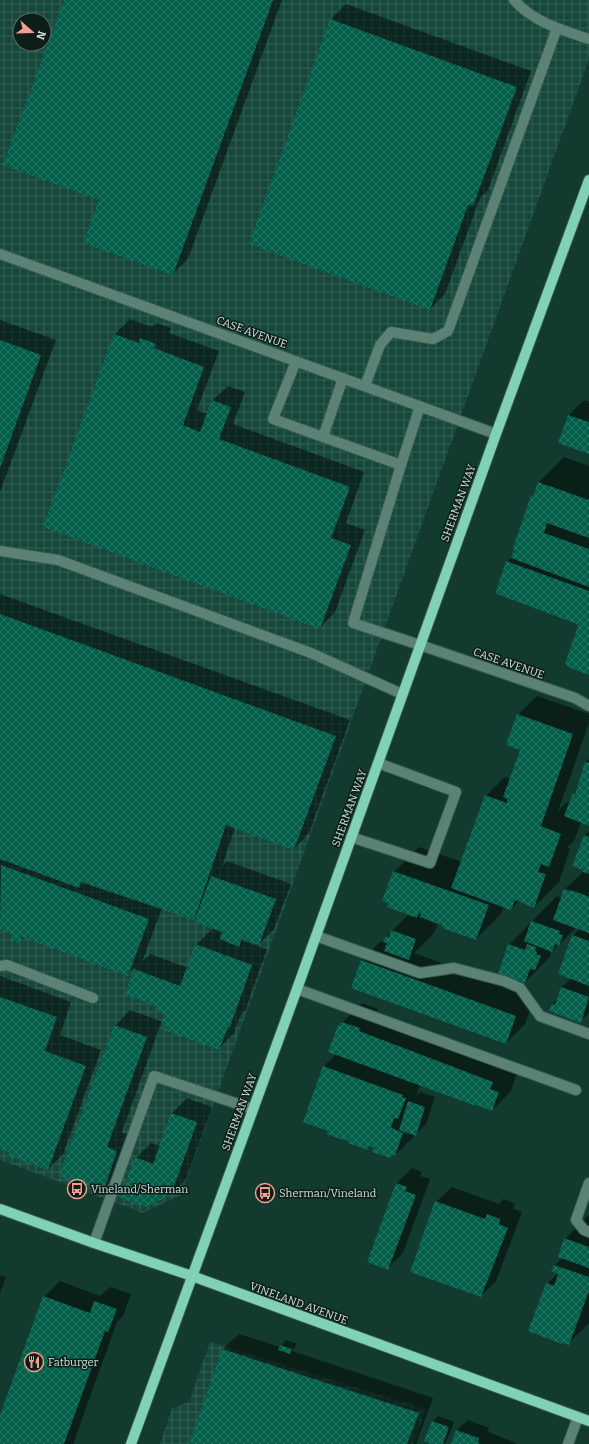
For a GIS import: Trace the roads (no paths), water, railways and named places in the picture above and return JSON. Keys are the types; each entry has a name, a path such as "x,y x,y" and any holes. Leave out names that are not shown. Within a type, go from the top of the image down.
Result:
{"main road":[{"name":"SHERMAN WAY","path":"131,1444 589,180"},
{"name":"VINELAND AVENUE","path":"0,1209 192,1276 589,1421"}],"street":[{"path":"514,0 538,20 589,39"},
{"path":"365,386 380,345 391,332 433,339 448,332 557,28"},
{"name":"CASE AVENUE","path":"0,254 496,434"},
{"path":"296,361 273,419 400,465 420,406"},
{"path":"323,437 343,378"},
{"name":"CASE AVENUE","path":"400,465 353,624 420,645 574,698 589,706"},
{"path":"0,551 58,560 311,653 402,694"},
{"path":"351,837 430,863 456,792 378,763"},
{"path":"316,936 420,973 454,968 504,981 520,988 540,1016 589,1034"},
{"path":"0,966 7,965 93,998"},
{"path":"297,989 576,1090"},
{"path":"94,1243 154,1076 253,1109"},
{"path":"589,1183 576,1220 584,1230 589,1232"},
{"path":"568,1444 578,1417"}],"place":[{"name":"Vineland/Sherman","path":"77,1189"},
{"name":"Sherman/Vineland","path":"265,1193"},
{"name":"Fatburger","path":"34,1362"}]}
